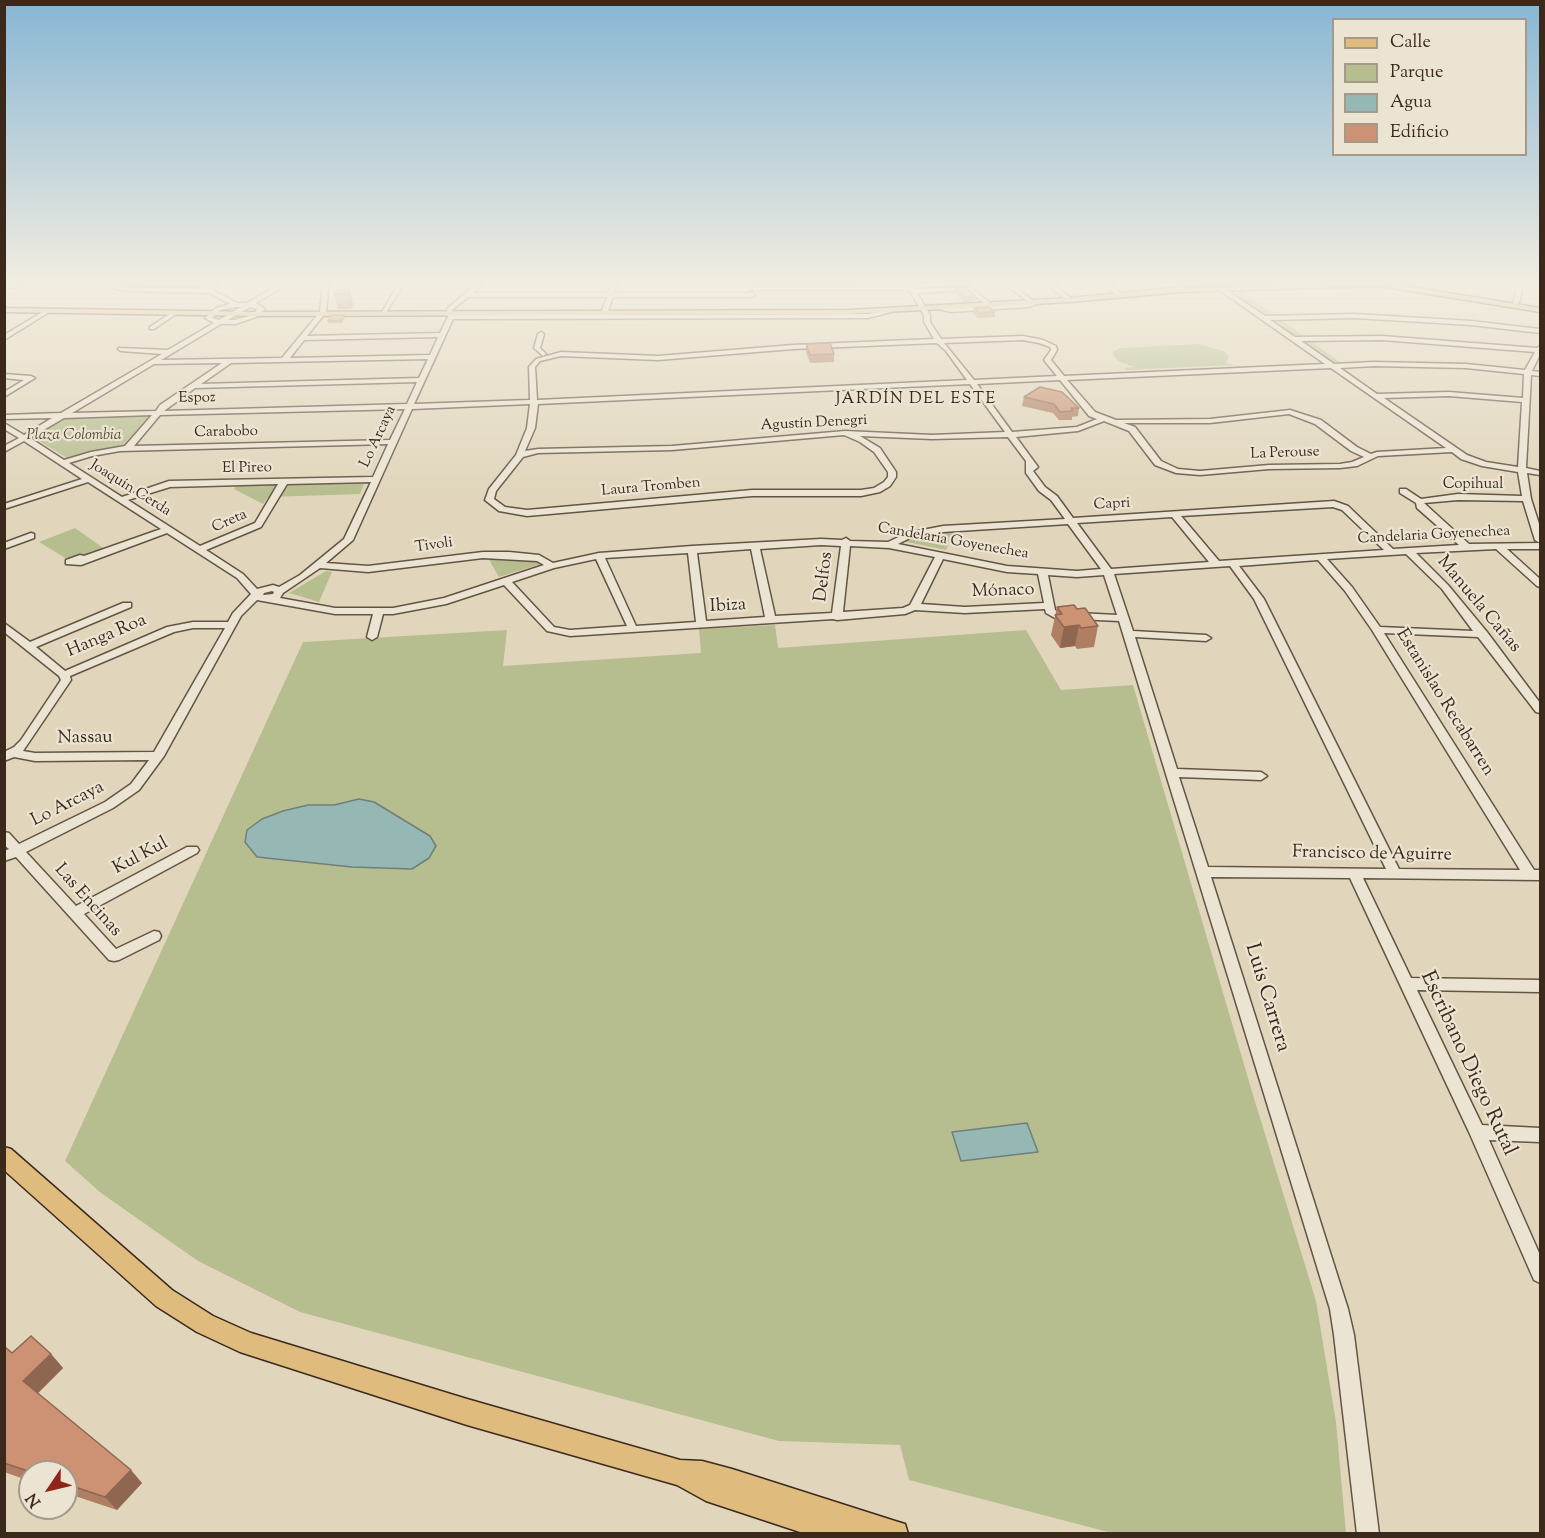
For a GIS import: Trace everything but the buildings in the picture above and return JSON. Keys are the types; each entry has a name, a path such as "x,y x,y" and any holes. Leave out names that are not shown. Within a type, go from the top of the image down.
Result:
{"main road":[{"path":"4,1155 146,1284 184,1312 226,1334 278,1354 399,1391 680,1473 702,1474 732,1482 895,1533"},
{"path":"680,1473 706,1488 849,1533"}],"street":[{"path":"112,356 116,353"},
{"path":"4,450 170,353"},
{"path":"284,360 289,353"},
{"name":"Lo Arcaya","path":"11,853 118,800 141,780 158,756 233,624 268,593 303,577 348,540 434,353"},
{"path":"535,363 537,357 552,353"},
{"path":"567,353 658,358 722,353"},
{"name":"Luis Carrera","path":"950,353 957,362 958,369 1029,462 1029,471 1042,489 1054,498 1108,572 1339,1309 1368,1533"},
{"path":"1052,353 1047,360 1092,414 1136,431 1146,421"},
{"path":"1312,353 1451,450 1475,462 1540,473"},
{"path":"1538,353 1528,372 1522,471 1526,498 1540,540"},
{"path":"535,363 561,354 582,354"},
{"path":"152,362 432,357"},
{"path":"127,449 157,414 230,361"},
{"name":"Laura Tromben","path":"535,363 531,372 534,402 528,437 520,455 492,491 489,500 502,509 527,513 752,493 867,492 885,486 892,477 892,472 877,450"},
{"path":"1061,378 1431,364 1540,374"},
{"path":"4,376 31,378 4,395"},
{"name":"Espoz","path":"4,417 409,408 1061,378"},
{"path":"193,386 421,380"},
{"path":"1374,396 1442,394 1526,400"},
{"name":"Agustín Denegri","path":"520,455 561,450 665,449 845,434 901,436 1006,434 1078,429 1107,420 1220,421 1290,412 1318,422 1354,449 1369,456"},
{"name":"Joaquín Cerda","path":"4,425 87,480 268,593"},
{"name":"La Perouse","path":"1136,431 1158,463 1188,473 1213,473 1269,467 1353,465 1369,456 1383,453 1451,450"},
{"path":"845,434 860,439 877,450 881,441 901,436"},
{"name":"Agustín Denegri","path":"528,437 542,446 561,450"},
{"name":"Carabobo","path":"62,463 98,452 127,449 393,442"},
{"name":"El Pireo","path":"120,500 169,484 376,479"},
{"path":"4,507 87,480"},
{"name":"Creta","path":"199,550 258,525 284,481"},
{"name":"Copihual","path":"1403,491 1420,502 1420,506 1467,547"},
{"name":"Copihual","path":"1420,502 1458,497 1538,499"},
{"name":"Capri","path":"889,545 904,537 928,531 1327,505 1340,506 1348,511 1392,553"},
{"path":"1175,515 1216,564"},
{"path":"74,567 70,561 74,559 82,560 167,530"},
{"path":"4,546 31,536"},
{"name":"Candelaria Goyenechea","path":"268,593 297,604 335,611 379,612 440,603 552,566 599,556 846,541 889,545 1007,569 1043,573 1108,572 1467,547 1540,546"},
{"name":"Delfos","path":"837,617 846,541"},
{"path":"755,546 771,621"},
{"path":"1498,546 1540,584"},
{"path":"692,549 701,625"},
{"name":"Manuela Cañas","path":"1409,552 1445,587 1540,710"},
{"name":"Tivoli","path":"314,568 368,569 463,557 509,555 539,558 552,566"},
{"path":"599,556 633,629"},
{"path":"914,607 940,556"},
{"name":"Estanislao Recabarren","path":"1320,557 1349,589 1377,630 1535,875"},
{"path":"1232,563 1259,598 1395,873"},
{"path":"1043,573 1050,606"},
{"name":"Ibiza","path":"505,581 545,624 556,632 570,633 837,617 889,613 914,607"},
{"path":"28,646 127,605"},
{"name":"Mónaco","path":"914,607 965,610 1050,606 1052,613 1059,616 1123,618"},
{"path":"372,637 379,612"},
{"name":"Hanga Roa","path":"9,755 25,742 66,680 63,675 171,629 193,625 233,624"},
{"path":"4,626 63,675"},
{"path":"1377,630 1483,634"},
{"path":"1128,634 1206,638"},
{"name":"Nassau","path":"9,755 35,758 158,756"},
{"path":"1171,773 1261,776"},
{"name":"Las Encinas","path":"4,836 11,853 74,913 114,956 154,936"},
{"name":"Kul Kul","path":"74,913 192,850"},
{"name":"Francisco de Aguirre","path":"1203,872 1535,875"},
{"name":"Escribano Diego Rutal","path":"1354,873 1477,1132 1540,1274"},
{"path":"1406,984 1540,986"},
{"path":"1477,1132 1540,1135"}],"green space":[{"path":"1113,353 1226,353 1229,356 1226,363 1234,365 1126,370 1124,368 1134,367 1118,361"},
{"path":"1317,353 1327,353 1341,363 1330,362"},
{"name":"Plaza Colombia","path":"147,416 148,418 123,446 67,458 36,439 38,435 64,418"},
{"path":"364,484 360,494 268,497 263,504 234,489 236,486"},
{"path":"75,528 106,550 86,557 67,559 39,542"},
{"path":"955,530 946,550 902,541 928,533"},
{"path":"488,558 547,562 499,577"},
{"path":"326,571 332,572 319,602 289,593"},
{"path":"775,625 778,648 1026,630 1061,690 1133,685 1316,1301 1336,1422 1346,1533 1112,1533 909,1480 900,1445 779,1441 300,1312 198,1261 101,1193 65,1161 303,642 507,630 503,666 701,653 699,629"}],"water":[{"path":"359,799 374,802 430,836 436,846 429,858 412,869 352,867 257,857 245,842 247,830 262,819 283,811 308,805 334,805"},
{"path":"1027,1123 1038,1152 961,1161 952,1132"}],"district":[{"name":"JARDÍN DEL ESTE","path":"916,400"}]}
